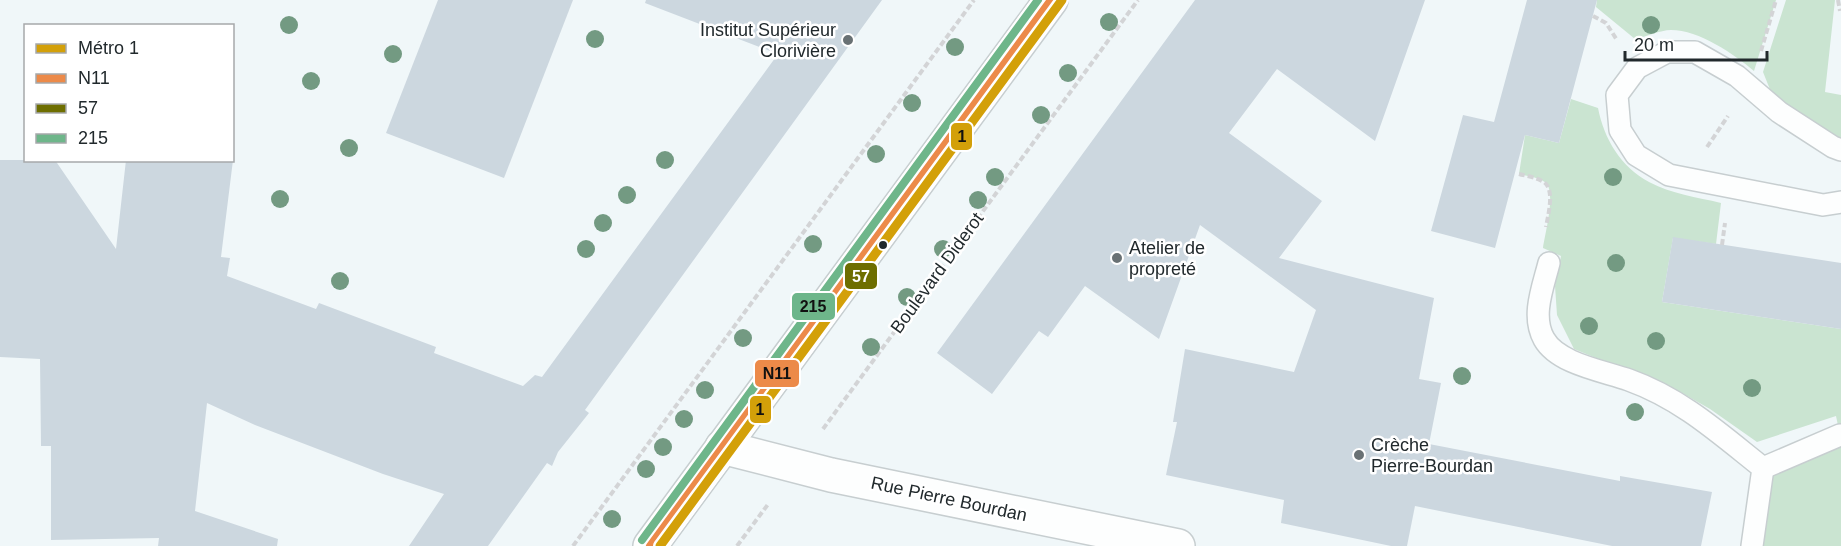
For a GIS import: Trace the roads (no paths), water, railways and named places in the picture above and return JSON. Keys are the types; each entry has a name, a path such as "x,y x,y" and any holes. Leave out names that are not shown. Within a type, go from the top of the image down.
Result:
{"main road":[{"path":"650,546 1051,0"},
{"name":"Rue Pierre Bourdan","path":"722,447 795,467 1178,546"}],"lane":[{"path":"1841,150 1779,112 1737,75 1695,52 1666,52 1637,68 1617,95 1620,130 1636,155 1669,175 1823,205 1841,202"},
{"path":"1549,263 1537,315 1544,340 1564,360 1631,381 1678,402 1698,415 1763,468"},
{"path":"1763,468 1840,435"},
{"path":"1752,546 1763,468"}],"metro line":[{"name":"1","path":"660,546 1062,0"}],"place":[{"name":"Institut Supérieur Clorivière","path":"848,40"},
{"name":"Atelier de propreté","path":"1117,258"},
{"name":"Crèche Pierre-Bourdan","path":"1359,455"}]}
